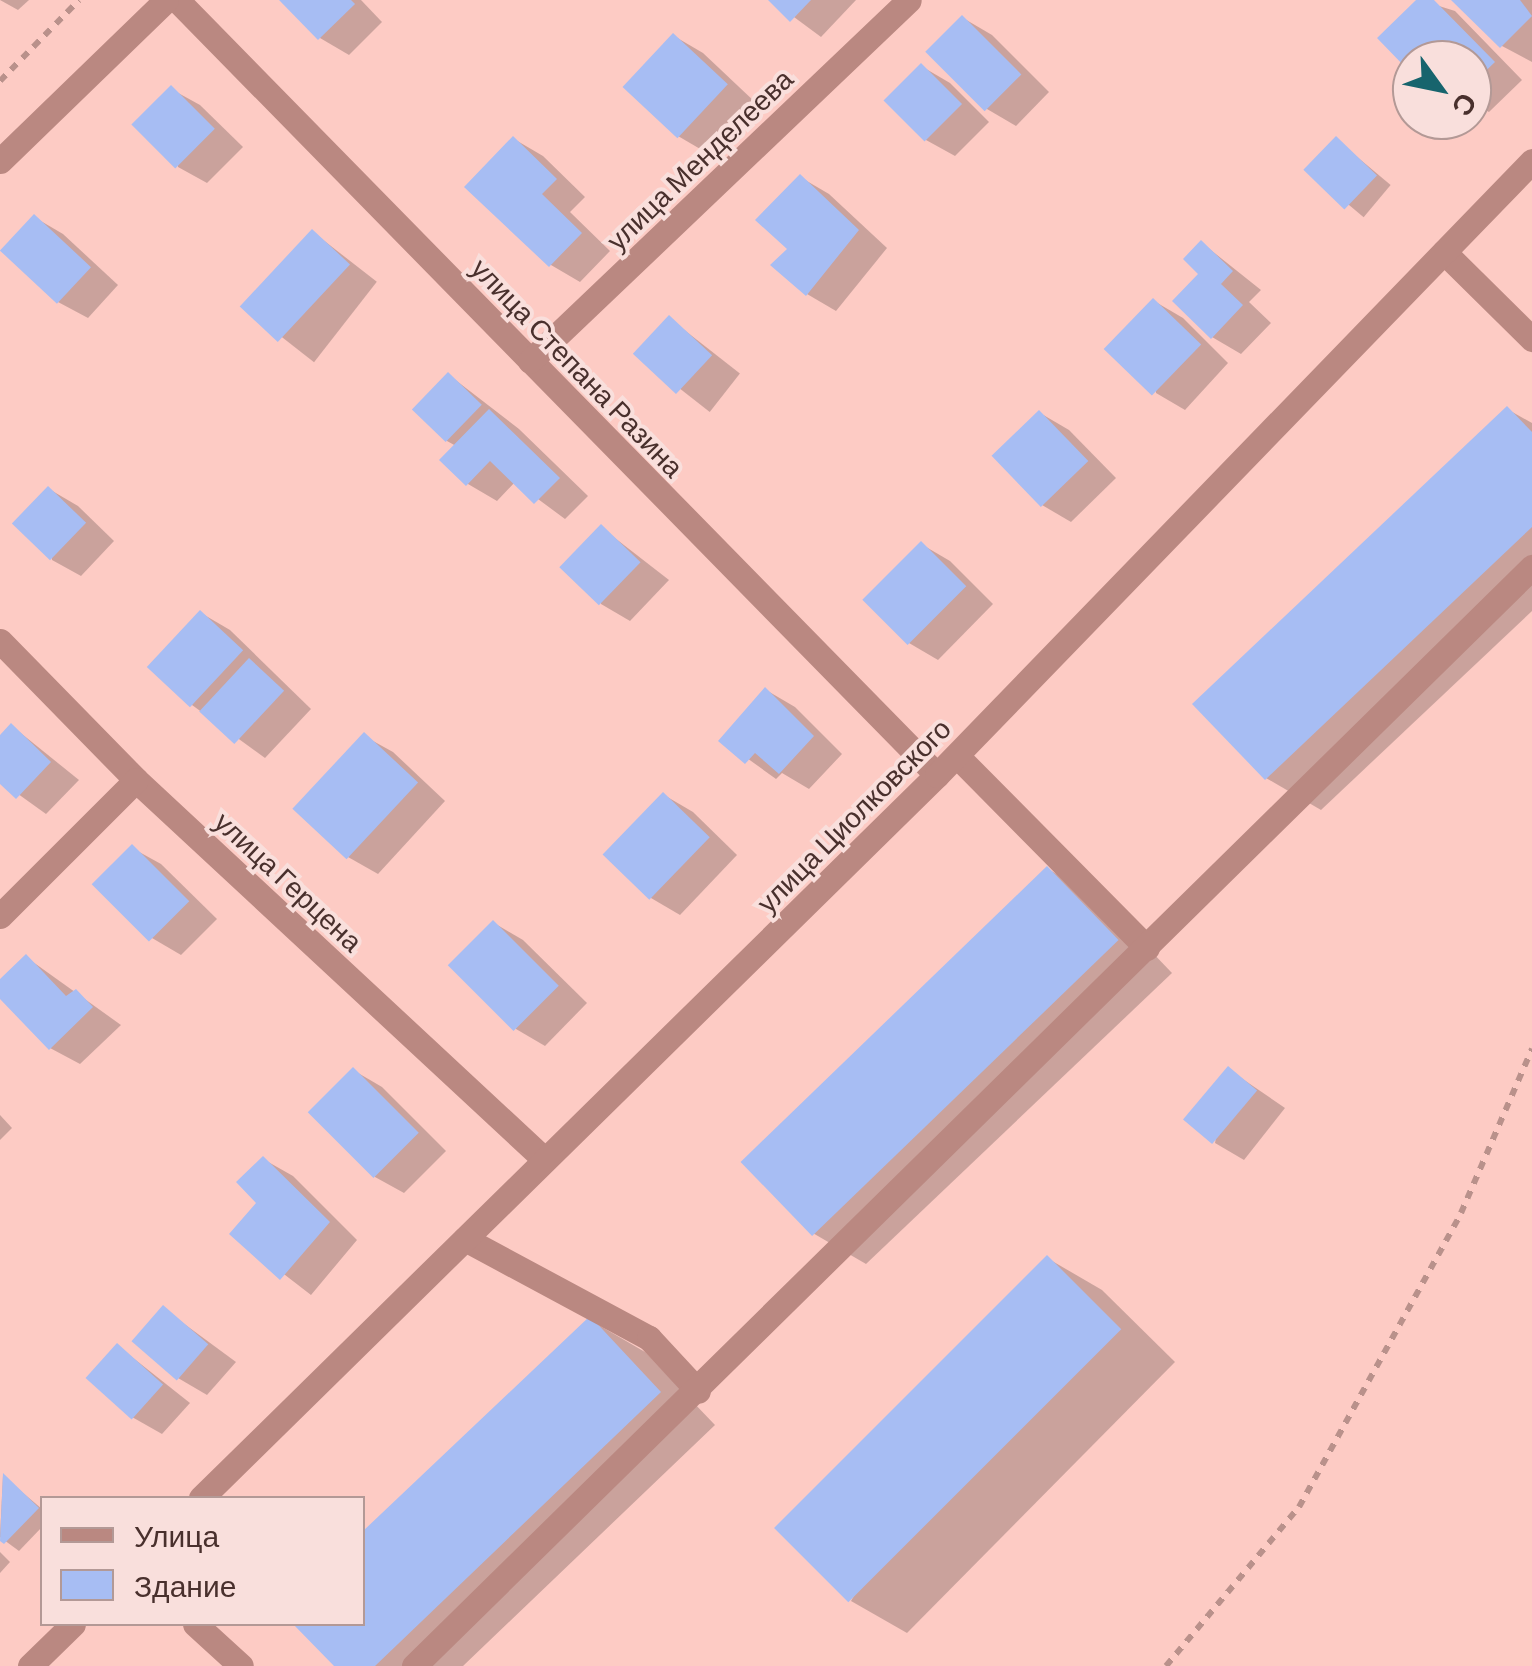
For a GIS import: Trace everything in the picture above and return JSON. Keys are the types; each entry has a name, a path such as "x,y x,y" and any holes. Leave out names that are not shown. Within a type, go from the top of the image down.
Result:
{"street":[{"path":"0,160 166,0"},
{"name":"улица Степана Разина","path":"177,0 937,776"},
{"name":"улица Менделеева","path":"530,361 909,0"},
{"name":"улица Циолковского","path":"203,1496 957,756 1532,161"},
{"path":"1444,252 1532,339"},
{"path":"414,1666 1532,567"},
{"name":"улица Герцена","path":"0,642 136,780 544,1159"},
{"path":"957,756 1147,948"},
{"path":"0,916 136,780"},
{"path":"465,1239 650,1338 698,1391"},
{"path":"39,1663 71,1626"},
{"path":"197,1626 241,1666"}],"path":[{"path":"0,81 79,0"},
{"path":"1166,1666 1299,1507 1461,1213 1532,1049"}],"building":[{"path":"279,0 351,0 355,4 318,40"},
{"path":"768,0 811,0 790,22"},
{"path":"1416,0 1434,0 1473,40 1392,40 1392,54 1377,38"},
{"path":"1451,0 1520,0 1532,16 1500,48"},
{"path":"962,15 1021,74 985,111 925,52"},
{"path":"673,33 728,84 677,138 623,87"},
{"path":"921,63 962,104 925,141 884,100"},
{"path":"171,85 215,129 175,168 131,125"},
{"path":"513,136 557,179 542,194 582,233 549,267 464,187"},
{"path":"1336,136 1377,176 1344,209 1303,170"},
{"path":"800,174 859,230 806,296 770,265 787,249 755,220"},
{"path":"34,214 91,267 57,304 0,251"},
{"path":"312,229 350,264 278,342 240,307"},
{"path":"1201,240 1233,271 1221,284 1243,305 1211,339 1172,301 1198,274 1183,259"},
{"path":"1153,298 1201,345 1152,396 1104,349"},
{"path":"669,315 712,355 676,394 633,354"},
{"path":"448,372 482,405 446,442 412,409"},
{"path":"1507,406 1532,432 1532,527 1265,780 1192,704"},
{"path":"489,409 560,478 534,504 490,461 466,486 439,460"},
{"path":"1039,410 1088,461 1041,507 992,456"},
{"path":"48,486 86,523 50,560 12,523"},
{"path":"601,524 641,562 599,605 559,567"},
{"path":"921,541 966,586 908,645 862,600"},
{"path":"200,610 243,650 190,707 147,667"},
{"path":"249,658 284,691 234,744 199,711"},
{"path":"765,687 814,736 779,774 755,753 745,764 718,741"},
{"path":"11,723 51,762 16,799 0,784 0,735"},
{"path":"364,732 418,782 347,859 292,809"},
{"path":"663,792 710,837 649,900 603,855"},
{"path":"132,844 189,901 149,942 92,884"},
{"path":"1047,866 1119,940 812,1236 741,1162"},
{"path":"493,920 559,986 514,1031 448,965"},
{"path":"26,954 66,996 76,989 93,1007 49,1050 0,999 0,979"},
{"path":"1228,1066 1257,1090 1212,1144 1183,1120"},
{"path":"353,1067 419,1133 374,1178 308,1112"},
{"path":"263,1156 330,1222 280,1280 229,1234 256,1203 236,1182"},
{"path":"1047,1255 1121,1329 848,1602 774,1528"},
{"path":"163,1305 208,1344 177,1381 132,1341"},
{"path":"590,1316 661,1392 375,1666 334,1666 295,1626 365,1626 365,1529"},
{"path":"117,1343 163,1384 132,1419 86,1378"},
{"path":"3,1473 39,1508 4,1544 0,1541"}]}
